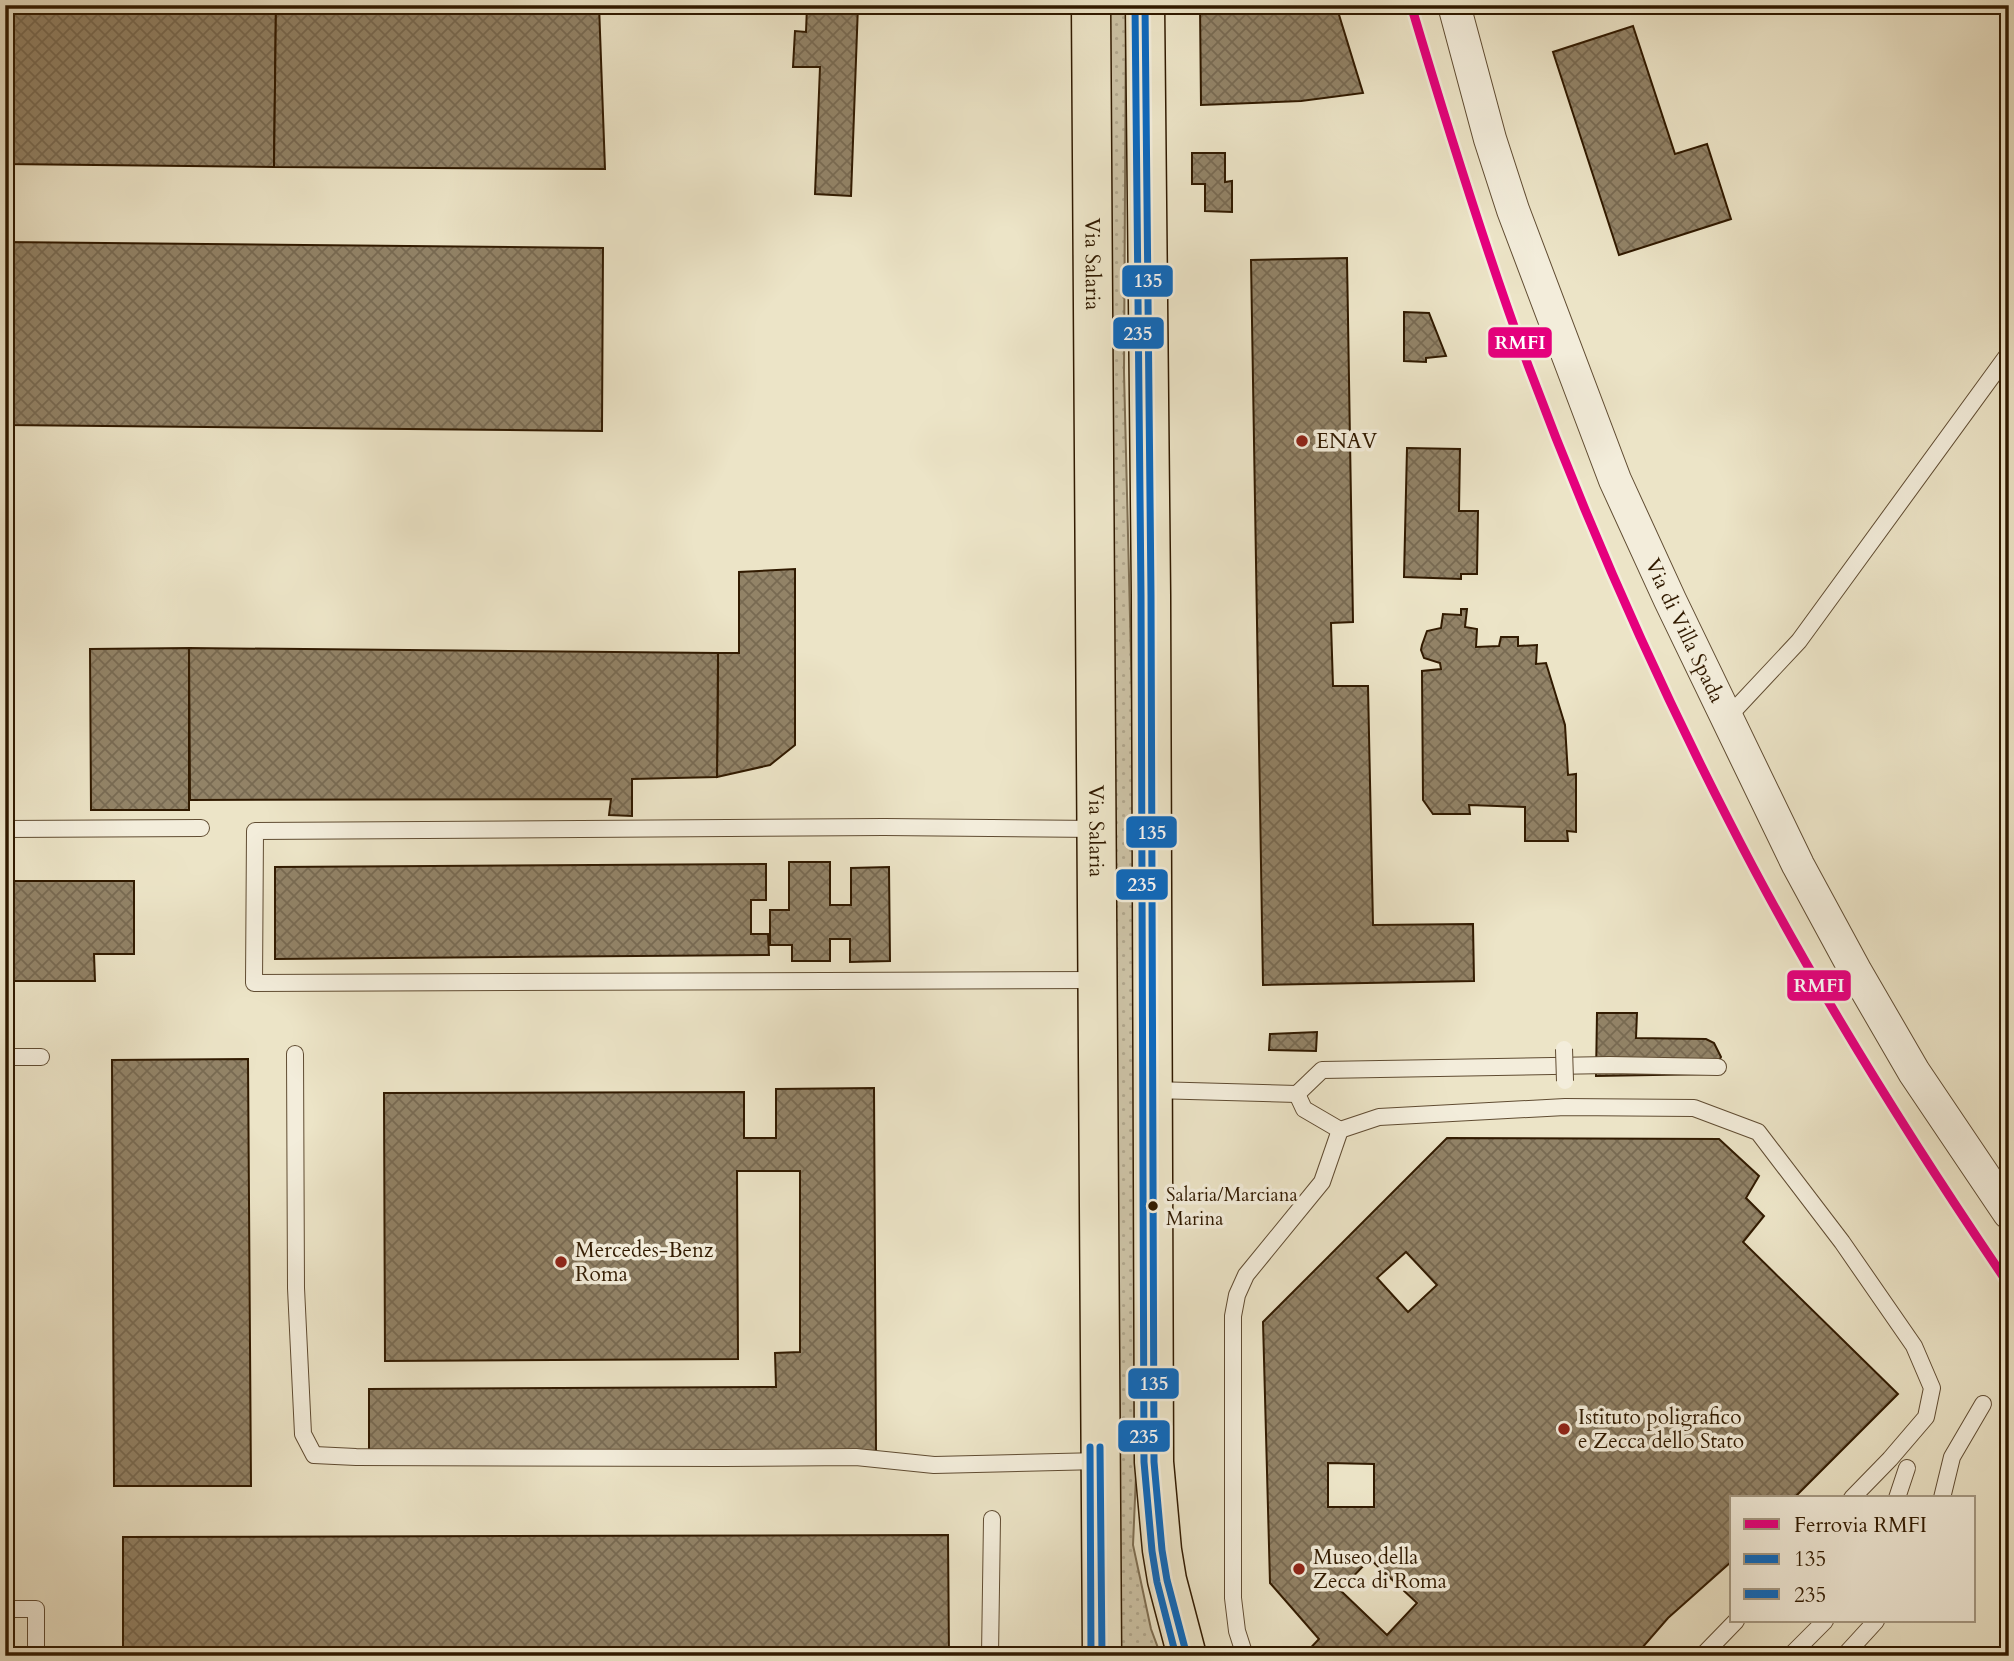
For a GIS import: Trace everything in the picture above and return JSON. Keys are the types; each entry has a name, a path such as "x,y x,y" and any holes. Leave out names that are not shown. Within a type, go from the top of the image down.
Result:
{"main road":[{"name":"Via Salaria","path":"1091,5 1102,1656"},
{"path":"1145,5 1151,595 1154,1462 1157,1510 1167,1580 1187,1656"}],"street":[{"name":"Via di Villa Spada","path":"1454,5 1490,139 1513,210 1615,480 1726,719 1798,865 1914,1072 2009,1213"}],"lane":[{"path":"1726,719 1799,641 2009,353"},
{"path":"1097,829 884,827 254,831 254,983 1097,980"},
{"path":"5,828 201,828"},
{"path":"1564,1049 1565,1107"},
{"path":"295,1054 296,1288 303,1434 314,1455 856,1457 934,1465 1100,1461"},
{"path":"5,1057 41,1057"},
{"path":"1152,1090 1297,1094 1322,1070 1609,1065 1718,1067"},
{"path":"1297,1094 1304,1109 1340,1130 1379,1117 1565,1107 1694,1108 1758,1132 1842,1242 1914,1346 1932,1388 1926,1417 1854,1496"},
{"path":"1245,1656 1237,1631 1233,1598 1233,1316 1245,1275 1322,1182 1340,1130"},
{"path":"1942,1496 1952,1457 1983,1404"},
{"path":"1898,1496 1907,1468"},
{"path":"990,1656 992,1519"},
{"path":"5,1609 36,1609 36,1656"},
{"path":"1702,1656 1734,1622"},
{"path":"1797,1653 1824,1622"},
{"path":"1844,1656 1876,1622"}],"shaded area":[{"path":"1106,5 1126,5 1124,372 1134,779 1138,1429 1133,1545 1151,1629 1161,1656 1114,1656 1113,1547 1120,1480 1120,1431"}],"building":[{"path":"5,5 276,5 274,167 5,164"},
{"path":"276,5 599,5 605,169 274,167"},
{"path":"858,5 851,196 815,194 820,67 793,67 795,31 806,32 807,6"},
{"path":"1200,5 1336,5 1363,93 1301,101 1201,105"},
{"path":"1633,26 1675,154 1707,144 1731,219 1619,255 1553,52"},
{"path":"1192,153 1225,153 1225,182 1232,181 1232,212 1205,211 1205,184 1192,184"},
{"path":"5,242 603,248 602,431 5,425"},
{"name":"ENAV","path":"1347,258 1353,622 1331,623 1333,686 1368,686 1373,925 1473,924 1474,981 1263,985 1251,260"},
{"path":"1404,312 1429,313 1446,356 1426,358 1426,362 1404,361"},
{"path":"1407,448 1460,449 1459,511 1478,511 1477,574 1461,574 1461,579 1404,577"},
{"path":"795,569 795,745 770,765 717,777 718,653 739,653 739,572"},
{"path":"1461,609 1467,609 1465,627 1477,629 1476,647 1499,646 1501,637 1518,637 1518,646 1537,645 1536,664 1546,663 1565,725 1568,775 1576,774 1576,832 1567,831 1568,841 1525,841 1525,807 1469,805 1470,814 1433,814 1423,800 1422,671 1441,669 1440,663 1424,658 1421,650 1427,631 1441,628 1443,614 1461,615"},
{"path":"189,648 718,653 717,777 632,779 632,816 609,815 611,799 190,800"},
{"path":"189,648 189,810 91,810 90,649"},
{"path":"789,862 830,862 830,905 851,905 851,868 889,867 890,961 850,962 850,939 830,939 830,961 792,961 792,945 770,945 770,910 789,910"},
{"path":"766,864 766,900 751,900 751,934 768,934 769,955 275,959 275,867"},
{"path":"5,881 134,881 134,954 94,954 95,981 5,981"},
{"path":"1597,1013 1637,1013 1636,1038 1706,1039 1714,1043 1721,1057 1711,1074 1596,1076"},
{"path":"1317,1032 1316,1051 1269,1050 1270,1034"},
{"path":"248,1059 251,1486 114,1486 112,1060"},
{"name":"Mercedes-Benz Roma","path":"874,1088 876,1452 369,1454 369,1389 776,1387 775,1353 800,1352 800,1171 737,1171 738,1359 385,1361 384,1093 744,1092 744,1138 776,1138 776,1089"},
{"name":"Istituto poligrafico e Zecca dello Stato","path":"1447,1138 1719,1139 1759,1176 1746,1198 1764,1216 1743,1242 1898,1394 1796,1496 1730,1496 1730,1563 1668,1618 1635,1656 1332,1656 1328,1652 1324,1656 1303,1656 1319,1639 1270,1583 1263,1322","holes":["1406,1252 1437,1285 1408,1312 1377,1278","1328,1463 1374,1464 1374,1507 1328,1507","1370,1559 1417,1603 1387,1635 1340,1590"]},
{"path":"948,1535 949,1656 123,1656 123,1537"}],"rail line":[{"name":"RMFI","path":"1411,5 1466,186 1528,365 1573,481 1647,653 1729,821 1793,940 1897,1115 2009,1285"}],"transit line":[{"name":"235","path":"1135,5 1141,595 1144,1462 1157,1582 1176,1656"},
{"name":"135","path":"1145,5 1151,595 1154,1462 1167,1580 1187,1656"},
{"name":"235","path":"1090,1447 1091,1656"},
{"name":"135","path":"1100,1447 1102,1656"}],"place":[{"name":"ENAV","path":"1302,441"},
{"name":"Salaria/Marciana Marina","path":"1153,1206"},
{"name":"Mercedes-Benz Roma","path":"561,1262"},
{"name":"Istituto poligrafico e Zecca dello Stato","path":"1564,1429"},
{"name":"Museo della Zecca di Roma","path":"1299,1569"}]}
